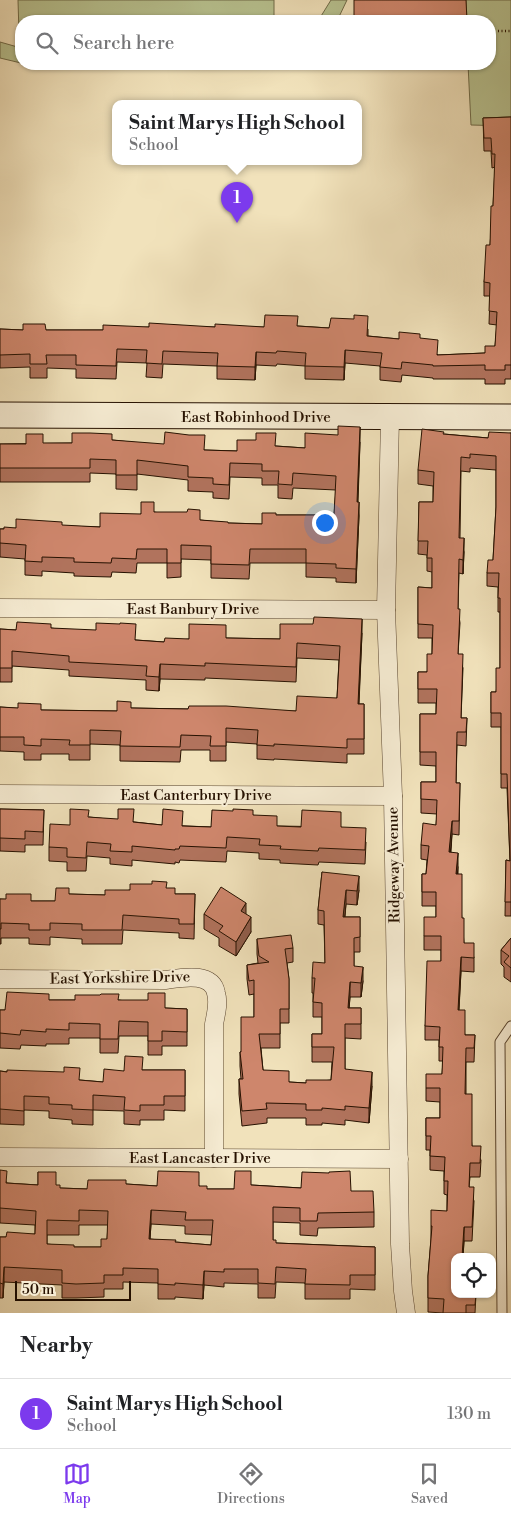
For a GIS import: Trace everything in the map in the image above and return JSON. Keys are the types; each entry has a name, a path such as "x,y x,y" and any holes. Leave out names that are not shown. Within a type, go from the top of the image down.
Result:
{"street":[{"name":"East Robinhood Drive","path":"0,415 511,417"},
{"name":"Ridgeway Avenue","path":"390,417 386,610 393,796 401,1263 406,1313"},
{"name":"East Banbury Drive","path":"0,608 386,610"},
{"name":"East Canterbury Drive","path":"0,794 393,796"},
{"name":"East Yorkshire Drive","path":"0,979 165,980 189,977 206,980 215,989 217,1003 214,1024 214,1158"},
{"name":"East Lancaster Drive","path":"0,1157 399,1159"}],"lane":[{"path":"502,1313 500,1042 511,1026"}],"path":[{"path":"498,31 511,32"}],"green space":[{"path":"18,0 274,0 274,15 18,15"},
{"path":"331,0 347,0 340,15 322,15"},
{"path":"466,0 511,0 511,126 471,125 468,70 496,70 496,15 467,15"},
{"path":"0,42 15,46 15,62 0,58"}],"building":[{"path":"354,0 466,0 467,15 354,15"},
{"path":"511,117 511,365 505,365 505,370 485,370 485,365 433,366 402,362 401,369 380,367 382,353 345,350 344,367 305,366 306,353 277,351 276,353 256,352 255,367 217,366 218,353 163,351 162,364 146,363 147,350 117,349 116,366 76,365 76,355 46,355 47,364 30,364 30,354 0,355 0,329 23,330 23,324 45,324 46,330 103,330 103,325 149,327 149,323 215,327 215,324 264,327 265,315 298,316 297,326 329,328 331,318 354,319 354,315 368,316 367,336 399,339 399,332 420,334 420,338 438,340 437,355 485,353 485,346 495,346 497,312 489,311 490,283 484,282 486,245 490,245 495,154 492,154 491,138 484,138 483,118"},
{"path":"338,426 360,427 356,569 336,568 336,564 306,563 306,549 250,549 249,565 211,564 211,546 181,545 181,563 167,563 167,549 137,549 136,559 112,558 111,563 74,562 74,558 42,557 42,562 25,561 26,545 0,543 0,529 4,529 4,527 16,528 16,519 62,522 62,525 100,527 100,513 141,514 141,502 154,502 154,512 187,512 188,509 200,510 200,520 228,523 262,524 262,513 276,513 276,515 334,515 336,476 293,473 292,485 278,484 279,471 262,471 262,464 230,463 229,485 213,484 213,478 188,477 188,466 137,460 137,475 116,475 116,460 90,459 90,468 0,468 0,444 26,444 26,434 43,434 43,443 72,443 72,433 90,433 112,434 112,440 164,444 165,432 205,435 204,450 237,451 237,440 256,440 256,433 276,433 275,446 305,448 305,433 338,435"},
{"path":"422,429 444,432 443,434 488,438 489,432 511,433 511,902 505,902 506,860 510,861 507,774 501,774 501,713 491,713 491,692 496,692 496,668 500,668 499,573 487,573 488,560 493,560 496,456 470,454 470,458 461,457 459,538 464,538 463,560 459,559 458,609 460,609 458,654 463,654 461,718 467,718 466,732 457,732 456,783 460,783 459,821 452,821 449,852 458,853 456,874 462,874 464,943 474,943 474,958 461,957 458,1010 465,1010 465,1035 475,1035 474,1048 466,1048 465,1094 472,1094 472,1146 481,1146 480,1163 470,1163 469,1187 474,1187 472,1227 464,1227 462,1253 451,1253 451,1298 476,1298 475,1305 466,1305 466,1313 443,1313 444,1299 428,1298 432,1226 431,1210 447,1211 448,1181 444,1181 445,1157 430,1156 431,1136 426,1136 426,1118 440,1118 440,1088 426,1088 426,1074 442,1074 443,1047 439,1047 440,1027 425,1026 427,961 441,961 441,936 424,936 424,917 436,917 436,892 422,892 422,874 426,874 429,846 421,845 423,823 436,825 437,800 421,799 421,782 436,782 436,752 420,752 420,714 436,714 437,689 418,689 418,672 427,672 427,654 432,654 433,625 418,624 418,587 432,588 432,558 427,558 428,541 418,541 419,502 433,502 434,472 418,470"},
{"path":"314,617 362,619 358,704 364,704 364,739 347,739 347,748 274,744 274,746 257,745 258,730 226,728 226,746 210,746 211,736 181,735 180,747 120,746 121,731 90,730 90,745 69,745 70,740 41,739 41,746 24,745 24,737 0,737 0,707 18,708 18,703 41,704 41,710 117,711 117,701 131,702 131,708 188,709 189,706 226,706 296,711 297,696 337,698 340,646 297,643 296,667 205,663 205,666 160,664 159,677 146,676 147,666 69,662 69,656 12,651 12,668 0,668 0,629 16,630 17,622 51,624 51,628 96,630 96,623 136,624 135,640 164,642 165,638 189,639 189,624 226,625 226,638 280,639 280,624 313,624"},
{"path":"0,809 44,810 43,832 25,831 25,839 0,838"},
{"path":"70,809 89,810 88,817 118,819 118,809 134,809 133,822 162,825 163,809 183,811 182,826 211,827 212,810 253,810 253,815 277,816 277,826 301,827 302,810 341,812 341,827 366,828 365,850 319,848 318,851 280,849 281,846 259,845 260,839 227,837 226,848 180,846 179,849 175,850 132,846 132,852 110,851 111,844 87,842 86,858 67,857 67,848 49,847 50,824 70,825"},
{"path":"322,872 359,876 357,891 346,890 343,917 360,917 360,937 354,938 354,966 363,967 361,983 350,982 348,1008 361,1008 361,1024 345,1024 345,1069 372,1072 369,1108 345,1106 345,1110 322,1108 322,1110 306,1110 306,1104 266,1103 267,1109 242,1111 239,1079 243,1079 240,1052 241,1017 254,1017 254,980 249,981 247,965 269,962 259,956 257,939 291,935 293,948 285,949 289,979 289,1009 280,1009 280,1034 259,1034 263,1070 289,1071 289,1082 306,1083 306,1080 331,1080 334,1047 312,1047 312,1034 322,1034 322,1003 313,1002 315,978 312,978 313,962 325,963 324,911 318,910"},
{"path":"152,881 167,882 166,888 175,888 175,894 195,894 194,924 179,924 179,919 123,915 122,930 82,930 82,924 50,923 50,930 29,930 29,924 1,923 0,929 0,899 6,899 6,894 31,894 31,901 55,901 56,888 69,888 69,894 105,895 105,890 130,890 130,884 152,884"},
{"path":"221,887 246,903 241,911 251,917 236,942 219,931 223,926 204,914"},
{"path":"511,938 511,968 504,962 509,956 501,950"},
{"path":"7,992 49,994 49,1000 75,1000 75,995 119,994 118,1000 148,1000 148,993 165,993 165,1008 187,1009 187,1032 162,1031 162,1041 148,1041 148,1022 119,1021 118,1039 100,1039 100,1024 69,1023 69,1030 46,1029 46,1032 21,1030 20,1035 0,1033 0,1010 5,1010"},
{"path":"125,1056 143,1057 142,1070 185,1070 185,1096 164,1096 164,1105 140,1105 140,1111 124,1110 125,1097 93,1095 93,1110 72,1109 72,1105 49,1104 49,1097 24,1096 24,1111 0,1109 0,1071 64,1072 64,1067 80,1068 79,1080 103,1082 104,1069 124,1071"},
{"path":"0,1170 7,1171 6,1183 38,1185 38,1172 56,1172 56,1185 60,1185 60,1188 87,1189 88,1180 126,1180 126,1184 157,1186 158,1171 199,1172 199,1186 207,1186 207,1189 234,1189 235,1171 251,1171 251,1185 301,1188 302,1172 329,1173 350,1171 351,1191 373,1191 374,1212 318,1213 317,1221 300,1221 300,1208 273,1207 273,1240 276,1240 276,1243 375,1247 375,1275 350,1275 350,1285 305,1284 306,1269 276,1267 275,1284 258,1283 258,1269 224,1269 224,1272 204,1271 203,1285 175,1283 175,1285 158,1284 158,1269 123,1268 123,1275 104,1275 104,1283 76,1284 62,1283 62,1270 4,1267 3,1284 0,1283 0,1237 6,1237 7,1232 35,1234 36,1211 0,1208","holes":["79,1210 108,1211 107,1239 101,1239 101,1247 47,1244 47,1220 79,1221","151,1210 186,1212 185,1220 213,1220 211,1245 175,1242 176,1240 149,1239"]}],"place":[{"name":"Saint Marys High School","path":"237,223"}]}
